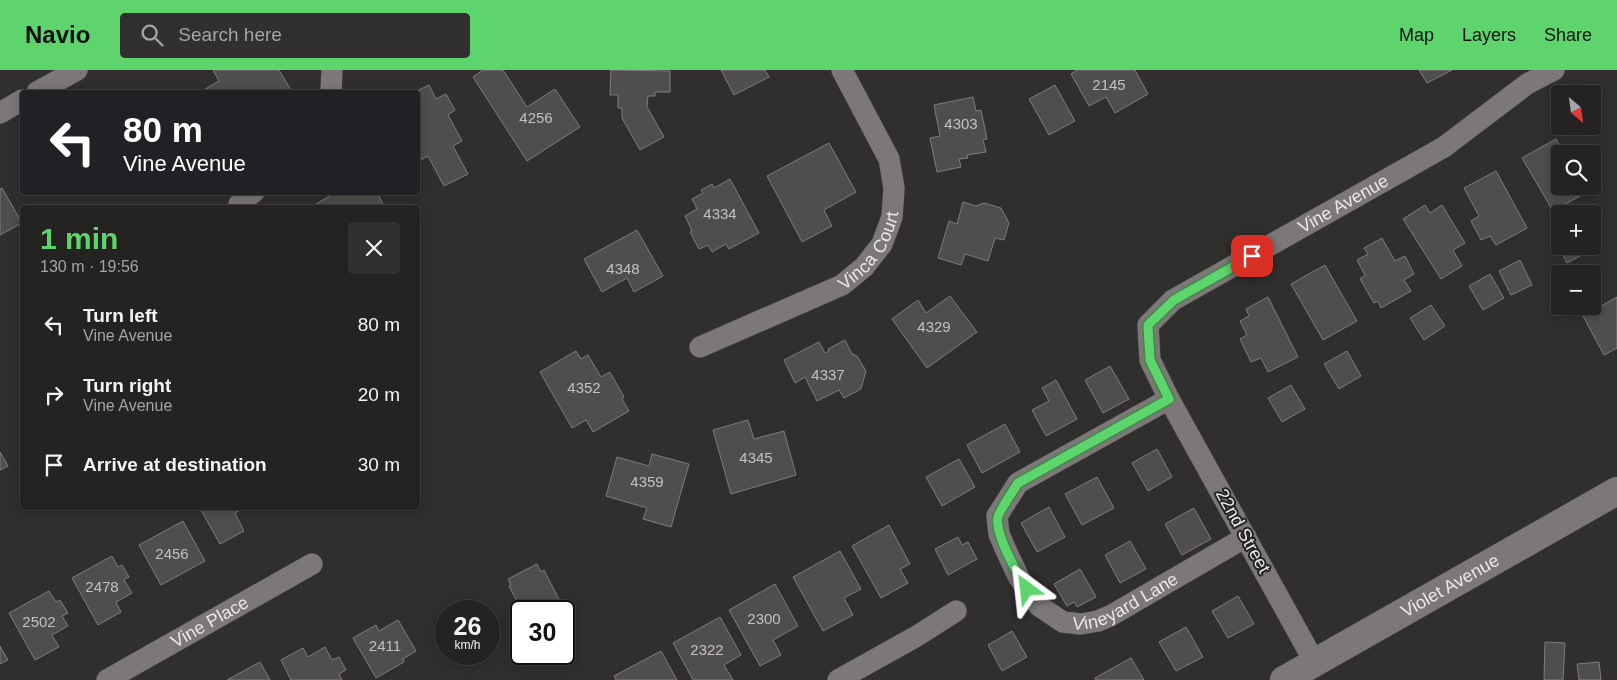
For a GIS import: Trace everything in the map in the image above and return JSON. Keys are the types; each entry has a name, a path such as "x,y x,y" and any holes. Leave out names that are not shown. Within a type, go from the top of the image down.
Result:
{"street":[{"path":"40,90 76,70"},
{"path":"331,90 332,70"},
{"name":"Vine Avenue","path":"1169,399 1150,360 1148,325 1174,300 1444,147 1527,84 1554,70"},
{"name":"Vinca Court","path":"700,348 842,285 864,267 882,244 892,217 894,188 889,159 844,71"},
{"path":"0,113 20,101"},
{"name":"Vineyard Lane","path":"1169,399 1018,483 998,516 999,534 1020,578 1039,606 1063,622 1081,624 1098,621 1110,616 1246,537"},
{"name":"22nd Street","path":"1169,399 1315,663"},
{"name":"Violet Avenue","path":"1284,680 1617,491"},
{"name":"Vine Place","path":"108,680 312,564"},
{"path":"838,680 917,636 956,611"}],"building":[{"path":"213,70 279,70 291,90 204,90 219,81"},
{"path":"483,70 503,70 527,107 555,89 580,127 527,161 473,77"},
{"path":"611,70 670,71 670,92 655,92 655,96 648,96 647,107 664,137 640,150 622,118 622,108 618,108 618,95 610,95"},
{"path":"721,70 765,70 769,77 734,95"},
{"path":"1077,70 1135,70 1148,94 1115,113 1106,97 1089,106 1071,74"},
{"path":"1419,70 1452,70 1427,83"},
{"path":"429,85 436,99 446,94 455,110 448,115 462,141 453,146 468,174 444,186 428,156 420,160 419,90"},
{"path":"1055,85 1075,121 1049,135 1029,99"},
{"path":"973,97 976,111 981,110 987,139 983,140 986,152 967,155 968,158 959,159 961,167 937,172 930,138 940,136 934,105"},
{"path":"1556,139 1560,145 1551,145 1551,195 1582,195 1564,205 1551,205 1551,208 1522,158"},
{"path":"829,143 856,192 824,210 832,226 802,242 767,176"},
{"path":"1496,171 1527,228 1496,245 1490,236 1481,240 1471,221 1479,216 1464,188"},
{"path":"730,179 759,233 729,249 726,244 712,252 708,245 699,249 690,232 692,231 685,216 697,209 692,199 703,193 701,190 712,184 714,188"},
{"path":"2,188 20,220 20,224 0,235 0,189"},
{"path":"332,195 378,195 384,205 316,205"},
{"path":"963,202 976,206 984,203 1001,208 1009,223 1004,240 995,238 988,261 965,254 961,265 938,258 949,221 957,224"},
{"path":"1425,205 1430,213 1442,205 1465,243 1453,250 1462,266 1441,279 1403,219"},
{"path":"637,230 663,276 634,292 627,278 602,292 584,259"},
{"path":"1382,238 1395,261 1405,256 1414,274 1404,280 1411,291 1381,308 1378,301 1374,303 1360,279 1365,275 1357,260 1368,254 1364,248"},
{"path":"1563,255 1582,255 1567,263"},
{"path":"1520,260 1532,285 1511,295 1499,271"},
{"path":"1325,265 1357,321 1323,340 1291,284"},
{"path":"1490,274 1504,298 1483,310 1469,286"},
{"path":"950,296 977,332 927,368 892,319 918,300 926,313"},
{"path":"1268,297 1298,357 1268,372 1261,358 1251,362 1240,339 1247,335 1240,321 1249,316 1246,309"},
{"path":"1617,297 1617,348 1604,355 1583,316 1601,315 1601,306"},
{"path":"1431,305 1445,326 1424,340 1410,318"},
{"path":"845,340 852,354 857,356 866,371 861,389 844,398 839,390 817,401 805,377 795,383 784,360 819,342 825,353 829,351 828,349"},
{"path":"576,351 581,359 588,355 601,377 610,372 624,397 622,399 629,411 593,432 586,420 572,428 540,372"},
{"path":"1347,351 1361,376 1339,389 1324,364"},
{"path":"1110,366 1129,399 1103,413 1085,380"},
{"path":"1056,380 1077,419 1046,436 1032,410 1049,401 1042,388"},
{"path":"1291,385 1305,409 1282,422 1268,398"},
{"path":"748,420 754,439 784,431 796,475 731,494 713,430"},
{"path":"1005,424 1020,452 982,473 967,445"},
{"path":"1157,449 1172,477 1148,491 1132,463"},
{"path":"0,452 8,466 0,470"},
{"path":"652,454 689,464 671,527 643,519 647,508 606,496 617,457 649,466"},
{"path":"959,459 975,487 942,506 926,477"},
{"path":"1097,477 1114,508 1082,525 1065,494"},
{"path":"1049,507 1065,537 1037,552 1021,523"},
{"path":"1194,508 1211,539 1182,555 1165,524"},
{"path":"201,510 240,510 235,513 244,531 220,544"},
{"path":"183,521 205,561 161,585 139,545"},
{"path":"889,525 910,564 900,569 908,583 881,598 852,546"},
{"path":"958,537 962,545 968,542 977,559 948,575 935,549"},
{"path":"1130,541 1146,569 1120,583 1105,555"},
{"path":"840,551 861,589 844,598 853,615 823,631 793,577"},
{"path":"112,556 118,567 122,565 129,577 124,580 132,593 116,602 121,612 98,625 72,578"},
{"path":"537,564 541,572 544,570 559,600 516,600 509,586 511,585 508,579"},
{"path":"1080,569 1096,597 1077,607 1074,602 1067,606 1054,584"},
{"path":"775,584 798,626 773,640 781,655 760,666 729,610"},
{"path":"49,591 56,602 60,600 68,613 62,616 68,626 52,635 59,647 35,660 9,613"},
{"path":"1238,596 1254,624 1228,638 1212,611"},
{"path":"720,617 741,655 724,665 733,680 693,680 673,643"},
{"path":"398,620 416,651 403,659 404,662 376,678 353,638 376,625 379,631"},
{"path":"1186,627 1203,657 1176,671 1159,642"},
{"path":"1012,631 1027,657 1002,671 988,645"},
{"path":"1545,642 1565,643 1563,680 1544,680"},
{"path":"0,646 8,660 0,664"},
{"path":"325,647 332,660 339,657 346,670 339,674 342,680 291,680 281,660 303,648 308,657"},
{"path":"661,651 677,680 616,680 614,676"},
{"path":"1131,658 1144,680 1096,680 1095,678"},
{"path":"260,662 270,680 227,680"},
{"path":"1599,662 1601,680 1579,680 1577,664"}],"route":[{"path":"1027,589 999,534 998,516 1018,483 1169,399 1150,360 1148,325 1174,300 1252,256"}]}
